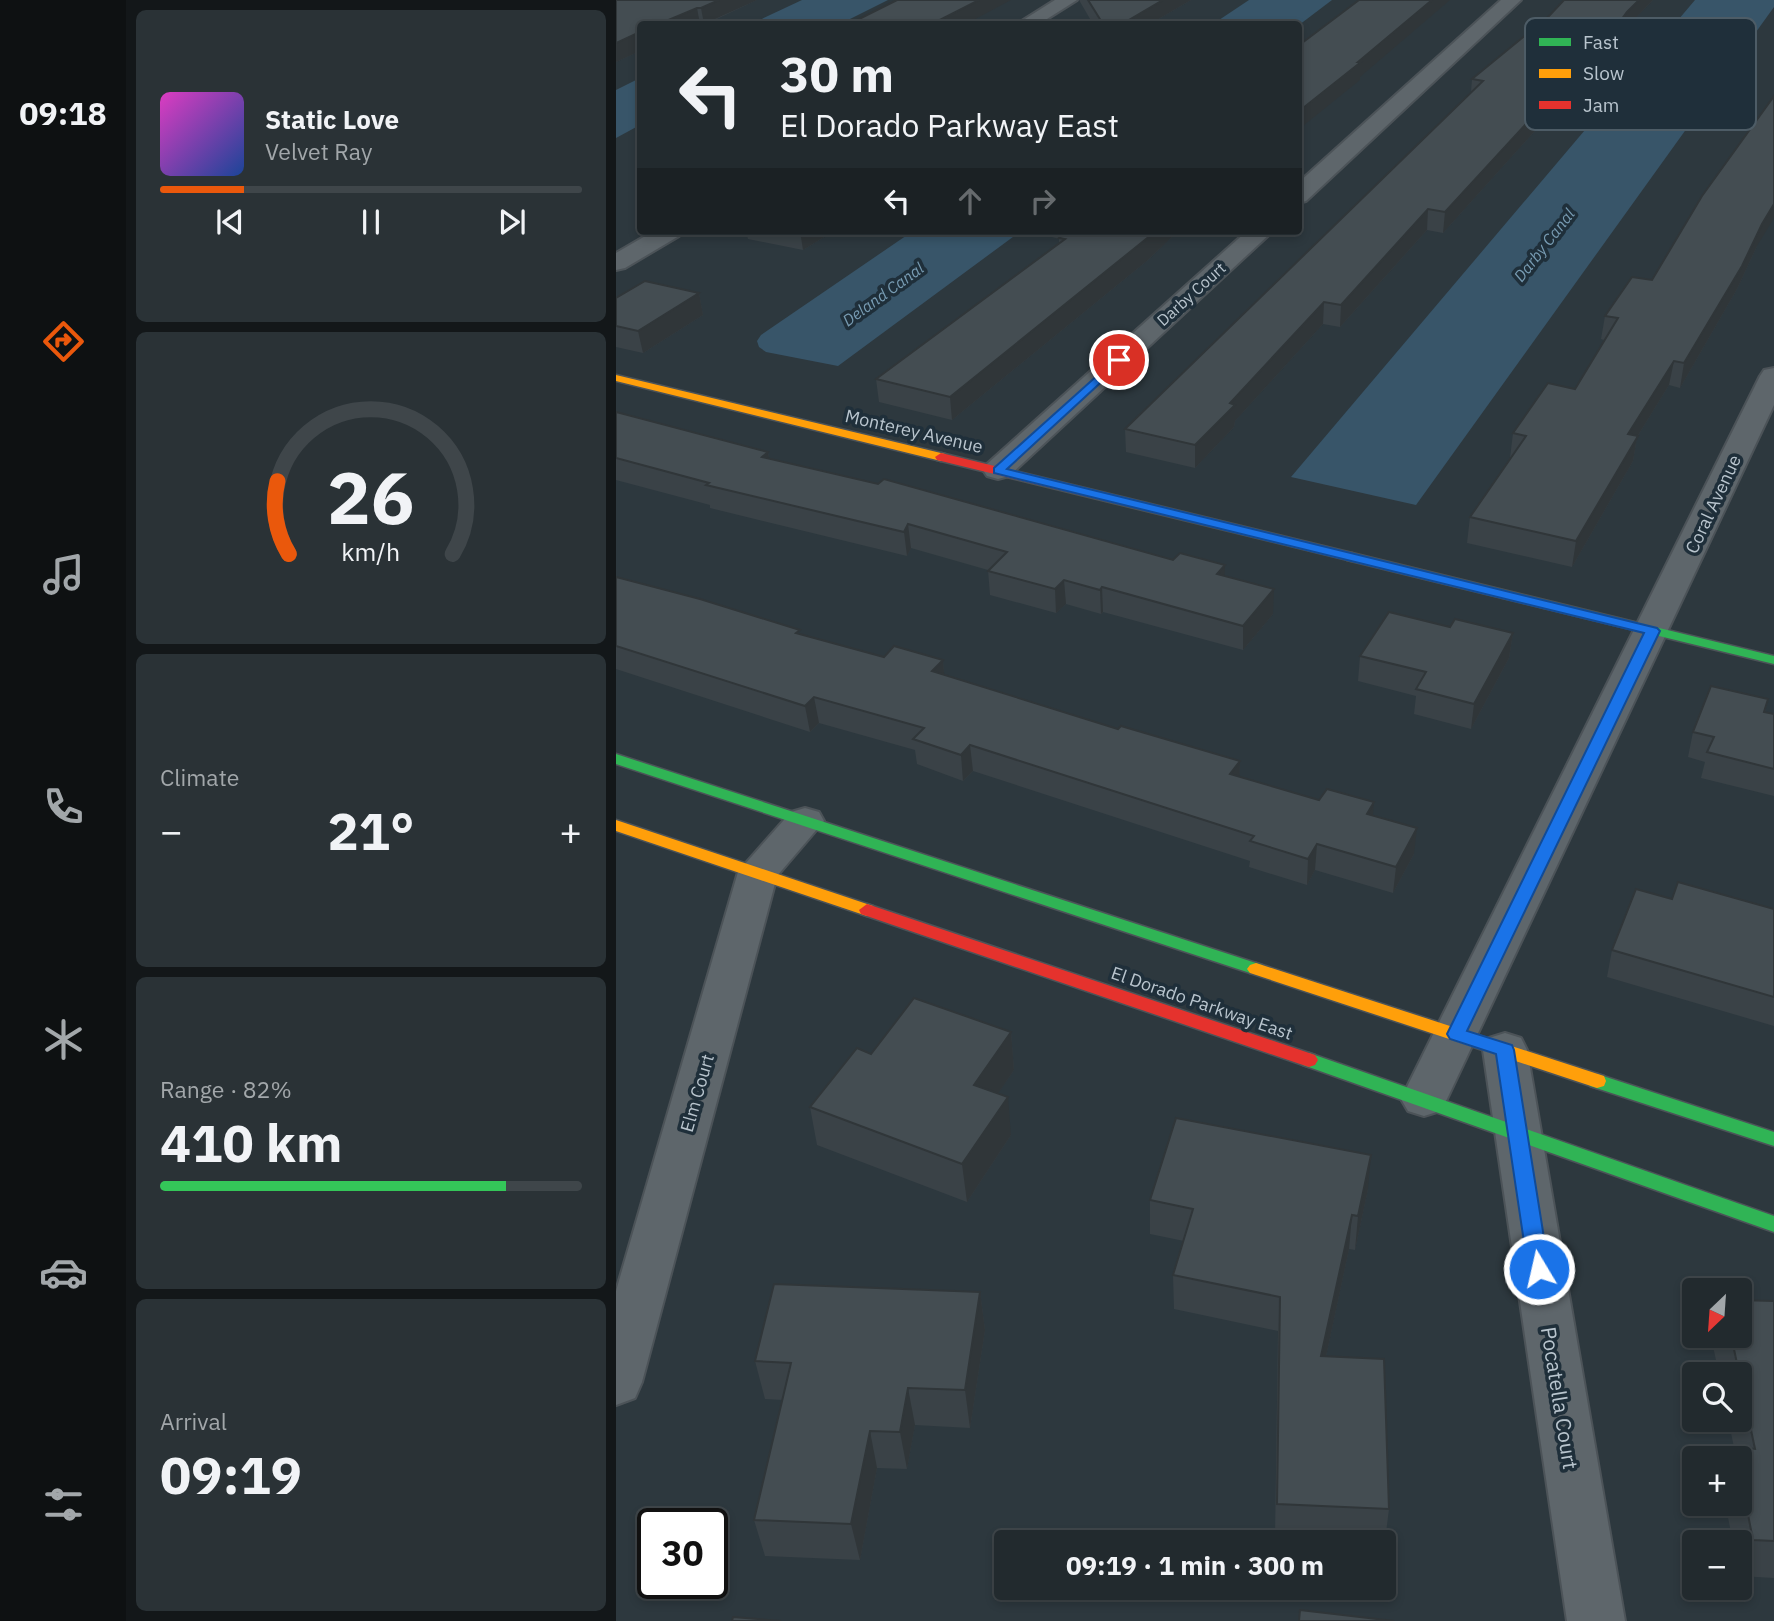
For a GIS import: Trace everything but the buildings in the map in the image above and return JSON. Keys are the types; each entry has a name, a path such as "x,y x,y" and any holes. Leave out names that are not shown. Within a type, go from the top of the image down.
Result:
{"street":[{"path":"1031,21 1068,0"},
{"path":"1302,193 1512,0"},
{"path":"616,263 664,235"},
{"name":"Darby Court","path":"998,470 1257,235"},
{"name":"Coral Avenue","path":"1424,1099 1653,631 1774,376"},
{"name":"Monterey Avenue","path":"616,378 1774,660"},
{"path":"616,759 1774,1139"},
{"name":"Elm Court","path":"616,1382 758,872 805,821"},
{"name":"El Dorado Parkway East","path":"616,825 1424,1099 1774,1224"},
{"name":"Pocatella Court","path":"1505,1050 1516,1133 1596,1621"}],"water":[{"path":"802,0 888,0 846,21 757,21"},
{"path":"1249,0 1332,0 1302,23 1218,21"},
{"path":"1695,0 1774,0 1774,7 1756,32 1756,18 1680,18"},
{"path":"637,80 637,127 616,138 616,90"},
{"name":"Darby Canal","path":"1585,130 1686,130 1416,505 1291,477"},
{"name":"Deland Canal","path":"907,235 1016,235 838,366 766,352 759,347 757,341 761,335"}],"traffic: fast":[{"path":"1352,557 1774,660"},
{"path":"616,759 1256,969"},
{"path":"1309,1060 1774,1224"},
{"path":"1597,1081 1774,1139"}],"traffic: slow":[{"path":"616,378 941,457"},
{"path":"616,825 867,910"},
{"path":"1256,969 1597,1081"}],"traffic: jam":[{"path":"941,457 1352,557"},
{"path":"867,910 1309,1060"}],"route":[{"path":"1119,360 998,470 1653,631 1457,1034 1505,1050 1539,1269"}]}
